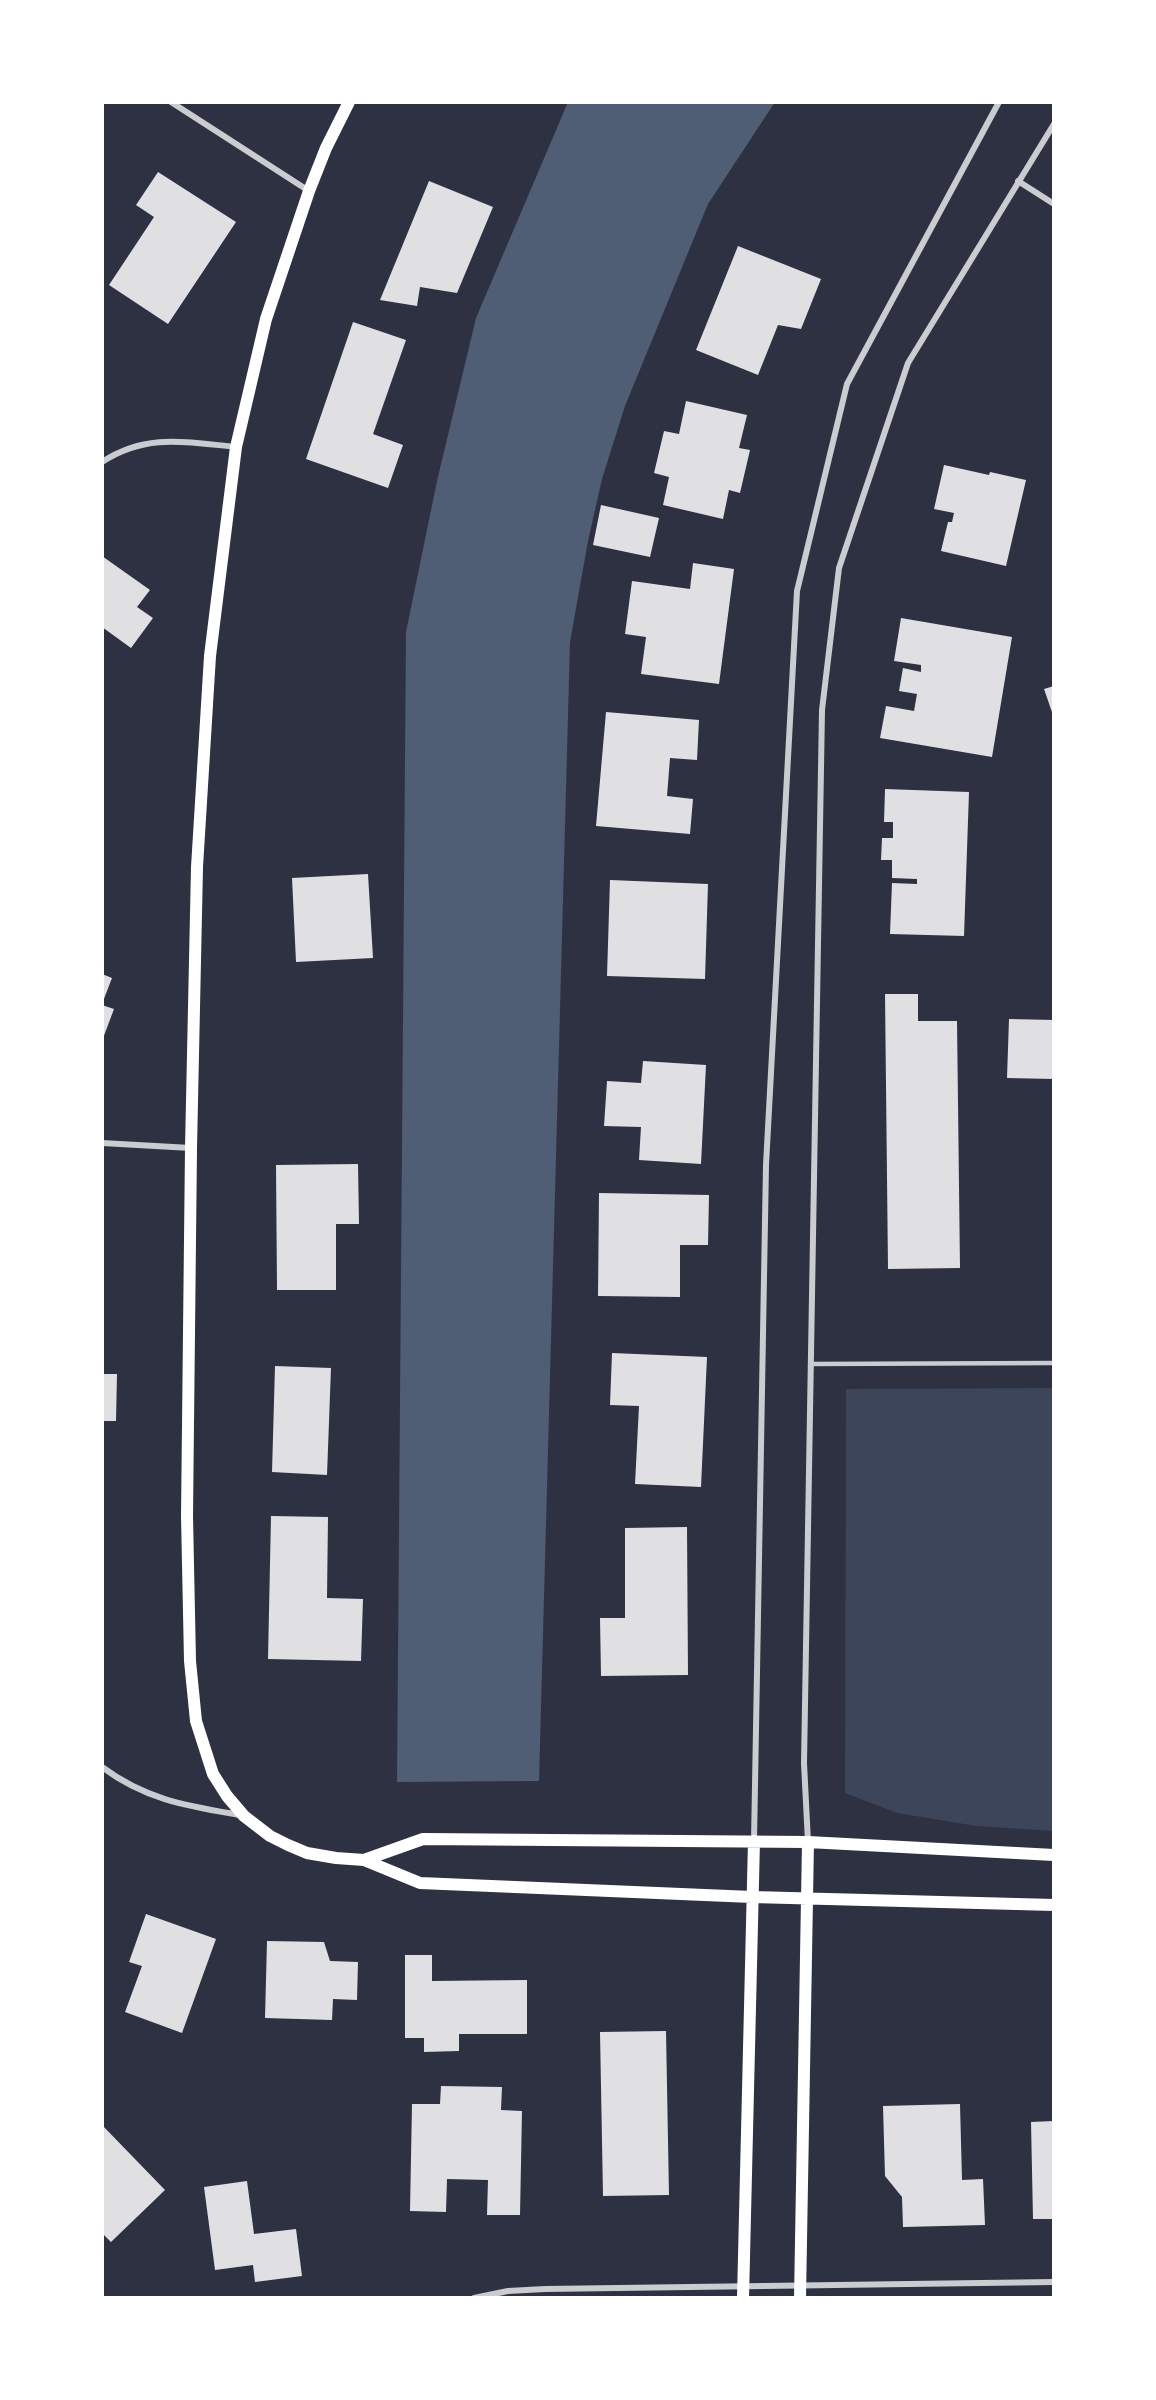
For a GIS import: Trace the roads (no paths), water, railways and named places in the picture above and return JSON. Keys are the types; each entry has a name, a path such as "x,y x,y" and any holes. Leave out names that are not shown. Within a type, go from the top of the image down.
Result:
{"main road":[{"path":"349,102 326,148 309,191 266,319 236,447 210,656 197,867 190,1148 187,1516 190,1662 196,1721 203,1749 213,1774 227,1796 244,1816 270,1836 307,1853 364,1860 420,1883 808,1899 1054,1905"},
{"path":"364,1860 423,1839 808,1842 1054,1855"},
{"path":"743,2292 754,1841"},
{"path":"800,2298 808,1842"}],"street":[{"path":"171,102 309,191"},
{"path":"754,1841 766,1165 797,591 847,384 999,102"},
{"path":"808,1842 804,1763 822,710 838,568 908,363 1054,124"},
{"path":"1018,181 1054,204"},
{"path":"102,462 131,447 153,441 176,440 236,447"},
{"path":"102,1143 190,1148"},
{"path":"102,1767 121,1781 146,1794 181,1805 244,1816"},
{"path":"474,2298 508,2291 544,2289 743,2292 800,2285 1054,2282"}],"lane":[{"path":"811,1364 1054,1362"}]}
